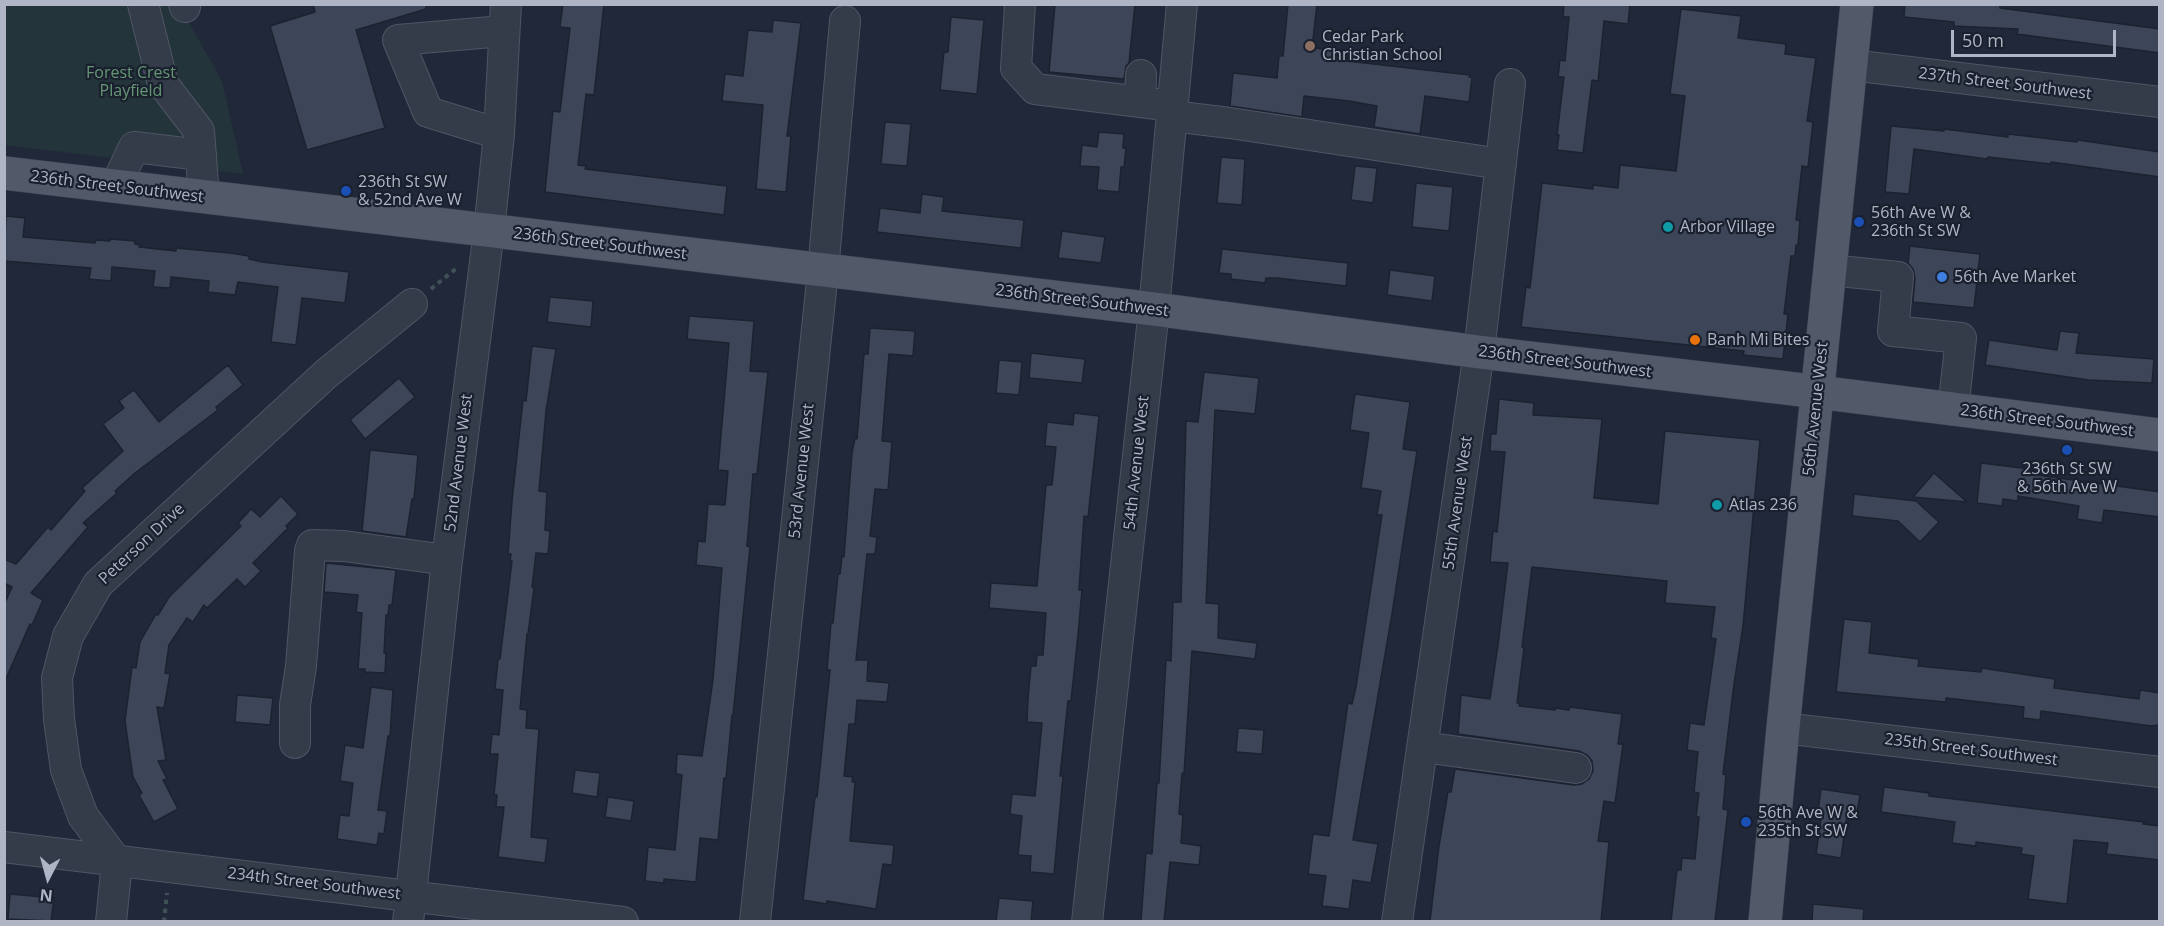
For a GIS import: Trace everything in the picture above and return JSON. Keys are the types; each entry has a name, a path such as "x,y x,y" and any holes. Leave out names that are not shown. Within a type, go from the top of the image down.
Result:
{"main road":[{"name":"56th Avenue West","path":"1766,921 1783,728 1857,4"},
{"name":"236th Street Southwest","path":"4,173 1154,309 1479,352 2160,435"}],"street":[{"path":"143,4 163,84 199,131 204,197"},
{"path":"1020,4 1016,68 1035,89 1141,88 1173,111 1230,123 1501,164"},
{"name":"54th Avenue West","path":"1086,921 1154,309 1182,4"},
{"path":"499,134 428,112 398,40 504,18"},
{"name":"52nd Avenue West","path":"410,909 447,560 489,231 499,134 504,18"},
{"name":"53rd Avenue West","path":"755,921 823,271 845,21"},
{"name":"237th Street Southwest","path":"1851,66 2160,102"},
{"name":"55th Avenue West","path":"1397,921 1479,352 1510,84"},
{"path":"115,187 134,147 201,155"},
{"path":"1830,270 1898,277 1893,331 1961,338 1953,410"},
{"name":"Peterson Drive","path":"117,862 83,816 66,770 59,718 57,678 68,636 98,584 326,374 412,304"},
{"path":"295,742 295,705 301,666 312,546 344,546 447,560"},
{"name":"235th Street Southwest","path":"1783,728 2160,772"},
{"path":"1423,747 1576,768"},
{"name":"234th Street Southwest","path":"4,847 117,862 410,909 623,921"},
{"path":"111,921 117,862"}],"path":[{"path":"412,304 465,262"}],"green space":[{"name":"Forest Crest Playfield","path":"5,5 179,5 222,81 243,174 5,145"}],"building":[{"path":"313,4 426,4 426,9 356,30 385,128 307,150 270,26 315,12"},
{"path":"563,4 604,4 594,95 586,94 578,165 586,166 585,169 727,186 724,215 545,192 553,111 560,112 570,28 560,27"},
{"path":"1055,4 1135,4 1129,63 1126,66 1124,79 1049,72"},
{"path":"1288,4 1317,4 1312,48 1339,50 1338,60 1470,75 1469,77 1472,77 1469,102 1425,96 1420,134 1374,127 1377,106 1349,101 1304,96 1302,117 1230,106 1233,73 1277,78 1279,56 1283,56"},
{"path":"1564,4 1630,4 1628,24 1604,21 1598,81 1592,80 1583,153 1557,150 1564,77 1558,77 1560,60 1565,61 1569,17 1563,17"},
{"path":"1905,4 2000,4 2000,8 2160,29 2160,53 2017,34 2018,29 1954,26 1954,22 1904,17"},
{"name":"Arbor Village","path":"1681,9 1741,16 1738,38 1786,44 1785,54 1816,58 1807,121 1813,122 1808,167 1802,166 1796,220 1800,220 1798,245 1796,245 1795,256 1791,256 1784,314 1788,314 1783,359 1743,355 1744,351 1521,327 1526,287 1530,288 1542,183 1593,189 1593,185 1618,188 1620,165 1676,171 1685,96 1670,94"},
{"path":"951,17 984,20 977,94 940,90 944,52 948,52"},
{"path":"773,20 801,23 787,136 791,136 786,192 756,189 763,105 722,101 725,74 743,76 748,30 772,32"},
{"path":"885,122 911,124 907,166 881,164"},
{"path":"1891,126 1944,131 1944,129 2008,137 2008,134 2077,142 2078,140 2160,152 2160,177 2051,162 2051,164 1988,157 1987,159 1914,149 1909,194 1885,192"},
{"path":"1099,132 1124,134 1123,148 1126,148 1124,167 1121,167 1119,192 1097,190 1099,167 1080,166 1082,145 1097,147"},
{"path":"1221,157 1245,159 1242,205 1217,203"},
{"path":"1355,166 1377,168 1373,203 1351,200"},
{"path":"1416,183 1453,187 1449,231 1412,227"},
{"path":"922,194 944,197 942,211 1024,220 1021,248 877,232 880,208 920,213"},
{"path":"6,216 25,218 23,237 95,243 96,240 110,241 110,239 135,241 135,244 140,245 139,247 230,253 249,256 249,259 262,262 349,272 345,303 302,298 296,345 271,342 278,287 238,282 235,295 208,292 209,281 171,277 170,288 153,287 155,271 112,267 111,281 89,279 91,268 4,261"},
{"path":"1062,231 1105,237 1101,263 1058,258"},
{"name":"56th Ave Market","path":"1910,246 1980,254 1974,308 1913,302 1915,278 1913,269 1908,263"},
{"path":"1222,249 1348,263 1346,286 1277,278 1266,278 1265,283 1231,279 1231,274 1219,273"},
{"path":"1390,270 1435,276 1432,301 1387,295"},
{"path":"550,297 593,301 591,327 547,322"},
{"path":"689,316 754,321 750,371 768,372 757,474 753,474 747,546 750,547 718,840 700,838 696,882 664,879 664,883 645,881 648,847 675,850 682,775 676,774 677,754 702,756 713,680 722,568 696,565 698,541 705,542 708,504 725,505 728,471 718,470 729,343 687,339"},
{"path":"870,328 915,331 913,356 889,354 882,441 892,442 888,490 875,489 870,536 877,537 875,554 867,554 856,660 868,660 867,681 889,683 887,702 857,700 855,724 849,724 844,776 853,777 852,782 855,782 850,841 894,845 892,865 883,864 876,909 827,901 827,904 803,900 815,797 817,797 830,670 827,670 831,623 833,623 838,574 840,574 842,556 844,557 852,453 855,438 857,439 864,354 868,354"},
{"path":"2060,331 2079,333 2076,353 2154,359 2152,383 2089,380 1985,365 1989,340 2057,350"},
{"path":"532,346 556,349 546,411 539,491 547,492 545,530 550,531 548,554 536,553 520,709 527,710 526,728 539,729 531,837 548,839 545,863 498,857 504,807 496,807 497,795 494,795 498,754 490,754 492,734 499,735 503,690 495,689 512,561 510,561 511,554 508,554 512,501 523,400 526,401"},
{"path":"1031,353 1085,359 1082,383 1029,378"},
{"path":"999,360 1022,362 1019,395 996,393"},
{"path":"228,365 243,385 216,407 218,410 115,491 117,493 83,523 88,527 31,593 43,600 4,683 4,605 12,587 4,583 4,559 16,564 48,527 51,530 85,491 82,488 123,451 103,424 124,408 119,401 134,390 159,422"},
{"path":"1204,372 1259,378 1255,414 1215,410 1206,603 1219,604 1218,638 1257,643 1255,659 1192,651 1184,774 1182,773 1179,814 1183,815 1181,843 1201,846 1199,865 1170,862 1164,921 1141,921 1146,853 1152,854 1157,783 1159,783 1166,660 1171,661 1173,602 1181,602 1186,421 1198,422"},
{"path":"399,378 415,397 365,439 350,420"},
{"path":"1355,394 1410,402 1403,449 1417,451 1353,840 1378,844 1371,883 1353,880 1349,909 1322,906 1326,876 1308,874 1313,834 1329,836 1348,703 1352,704 1356,687 1382,515 1377,515 1381,491 1361,488 1369,433 1350,430"},
{"path":"1499,399 1534,403 1533,415 1602,419 1594,498 1658,504 1665,431 1760,440 1743,626 1723,774 1726,775 1723,809 1728,810 1715,921 1671,921 1677,870 1681,870 1682,858 1695,859 1699,793 1694,792 1698,752 1687,750 1690,723 1704,725 1716,639 1711,638 1715,607 1665,603 1667,581 1532,567 1517,703 1520,703 1519,706 1555,710 1555,708 1569,710 1570,707 1622,714 1618,744 1623,744 1615,803 1604,801 1598,841 1609,842 1601,921 1430,921 1439,846 1448,792 1451,792 1455,769 1574,785 1582,784 1589,779 1593,771 1592,761 1579,751 1458,734 1461,695 1490,699 1498,645 1508,563 1490,562 1493,531 1497,532 1505,452 1490,451 1491,434 1496,434"},
{"path":"1074,413 1099,416 1088,517 1084,516 1079,590 1082,590 1071,701 1068,701 1060,776 1063,776 1054,874 1030,872 1031,856 1018,855 1022,816 1010,814 1012,794 1035,796 1042,723 1027,722 1028,698 1031,666 1036,666 1037,655 1043,655 1046,613 989,608 991,583 1037,586 1046,485 1052,485 1056,447 1045,446 1047,422 1073,425"},
{"path":"370,450 418,455 414,499 412,499 406,537 362,531"},
{"path":"1981,463 2038,470 2037,475 2160,492 2160,517 2104,510 2102,523 2077,519 2079,506 2018,496 2018,501 2003,499 2002,506 1977,503"},
{"path":"1934,473 1967,502 1913,497"},
{"path":"1854,494 1916,501 1939,522 1920,542 1898,521 1852,516"},
{"path":"281,496 298,514 286,526 288,528 253,563 261,571 245,587 237,579 207,608 204,605 193,622 187,618 169,645 165,673 170,674 164,708 157,707 166,760 158,761 167,779 163,780 178,809 154,822 139,795 142,793 133,777 125,721 132,667 136,668 140,642 169,597 241,526 238,523 251,509 260,517"},
{"path":"326,563 396,570 392,605 389,605 388,615 386,615 385,673 365,672 365,669 358,669 362,613 356,612 358,595 324,592"},
{"path":"1844,619 1872,622 1869,653 1919,659 1918,666 1981,672 1982,668 2055,679 2054,688 2139,699 2140,690 2160,693 2160,725 2151,726 2041,711 2040,720 2023,718 2024,707 1946,698 1946,702 1836,692"},
{"path":"371,687 393,690 390,736 388,736 378,810 387,811 384,834 379,833 377,845 337,839 340,815 349,816 353,783 340,781 345,745 363,748"},
{"path":"237,695 273,698 270,725 235,722"},
{"path":"1238,728 1264,730 1262,754 1236,752"},
{"path":"575,770 600,773 597,797 572,793"},
{"path":"1884,787 1929,793 1929,796 2144,822 2143,824 2160,826 2160,860 2106,854 2108,843 2074,840 2067,904 2028,899 2034,856 2021,854 2022,848 1976,842 1976,846 1952,843 1955,822 1881,812"},
{"path":"1821,789 1860,795 1856,818 1847,816 1841,858 1816,854 1822,812 1818,811"},
{"path":"608,797 634,801 631,821 605,817"},
{"path":"10,894 54,898 51,921 8,919"},
{"path":"999,898 1033,901 1031,921 996,921"},
{"path":"1813,904 1864,909 1863,921 1812,921"}],"place":[{"name":"Cedar Park Christian School","path":"1310,46"},
{"name":"236th St SW & 52nd Ave W","path":"346,191"},
{"name":"56th Ave W & 236th St SW","path":"1859,222"},
{"name":"Arbor Village","path":"1668,227"},
{"name":"56th Ave Market","path":"1942,277"},
{"name":"Banh Mi Bites","path":"1695,340"},
{"name":"236th St SW & 56th Ave W","path":"2067,450"},
{"name":"Atlas 236","path":"1717,505"},
{"name":"56th Ave W & 235th St SW","path":"1746,822"}]}
